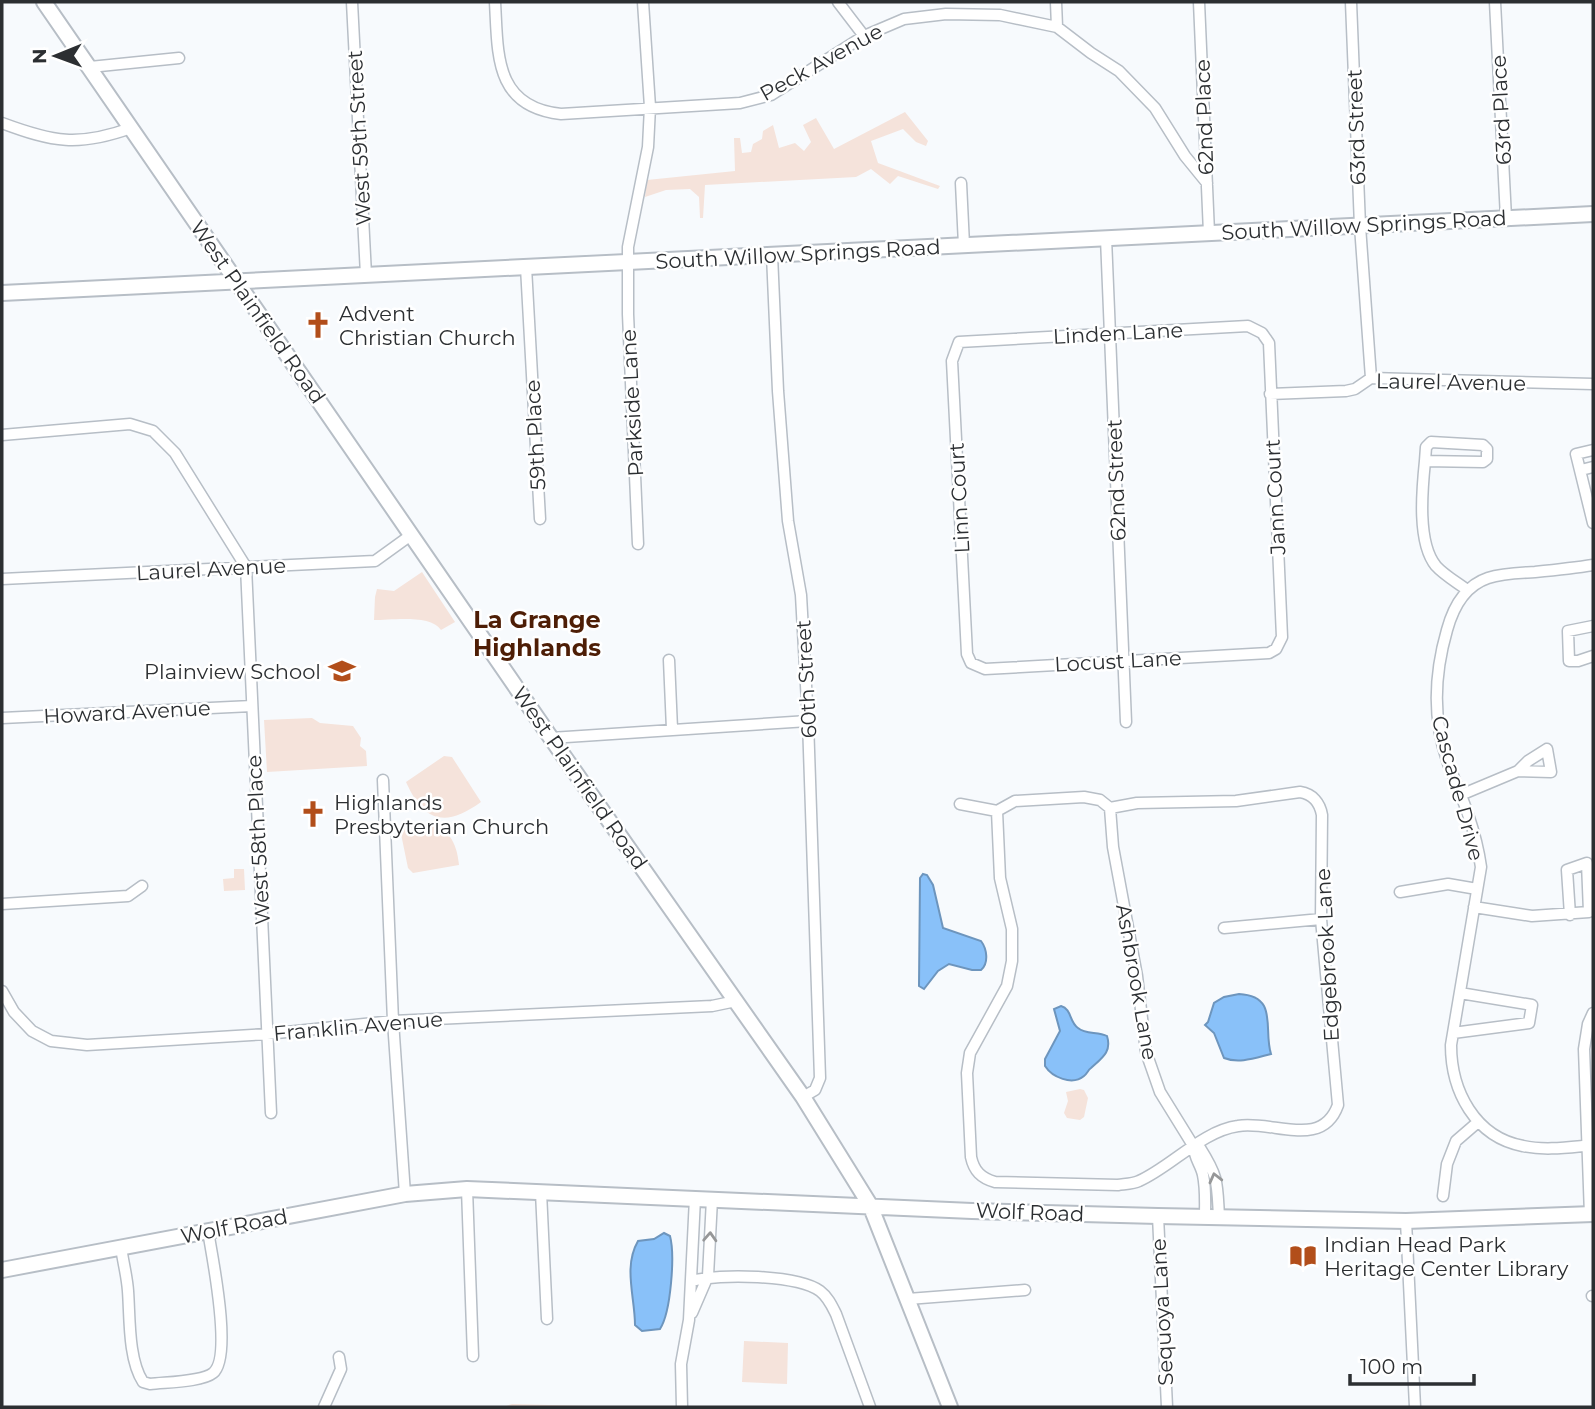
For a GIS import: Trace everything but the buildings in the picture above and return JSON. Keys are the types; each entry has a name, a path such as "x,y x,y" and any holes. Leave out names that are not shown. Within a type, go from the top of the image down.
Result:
{"main road":[{"name":"West Plainfield Road","path":"44,2 803,1097 870,1205 950,1407"},
{"name":"South Willow Springs Road","path":"2,293 1593,214"},
{"name":"Wolf Road","path":"2,1270 405,1194 467,1189 972,1211 1158,1216 1406,1221 1592,1215"}],"street":[{"name":"West 59th Street","path":"352,2 366,275"},
{"name":"Peck Avenue","path":"495,2 498,55 504,78 522,100 545,111 582,113 740,103 771,95 864,36 904,19 946,14 1000,15 1057,27 1119,71 1155,107 1185,156 1206,183"},
{"path":"628,262 628,247 648,147 650,107 643,2"},
{"path":"838,2 864,36"},
{"path":"1056,2 1057,27"},
{"name":"62nd Place","path":"1199,2 1209,233"},
{"name":"63rd Street","path":"1351,2 1360,226 1371,378"},
{"name":"63rd Place","path":"1495,2 1506,218"},
{"path":"89,67 179,58"},
{"path":"2,124 58,141 107,137 131,128"},
{"path":"961,183 964,245"},
{"name":"62nd Street","path":"1106,238 1126,722"},
{"name":"60th Street","path":"772,255 778,391 788,522 802,595 808,721 820,1078 815,1090 803,1097"},
{"name":"Parkside Lane","path":"628,262 638,544"},
{"name":"59th Place","path":"526,267 540,519"},
{"name":"Linden Lane","path":"959,342 1248,326 1262,332 1269,343"},
{"name":"Linn Court","path":"959,342 951,361 967,654"},
{"name":"Jann Court","path":"1269,343 1282,637 1276,649"},
{"name":"Laurel Avenue","path":"1270,394 1346,391 1355,389 1371,378 1593,384"},
{"path":"2,435 130,424 153,431 175,453 246,568"},
{"path":"1425,461 1483,462 1487,459 1487,449 1483,445 1431,442 1426,447 1422,493 1426,544 1436,566 1467,590 1485,579 1501,575 1593,565"},
{"path":"1593,450 1576,454 1593,523"},
{"path":"1581,470 1593,467"},
{"name":"Laurel Avenue","path":"2,579 375,561 411,535"},
{"name":"West 58th Place","path":"246,568 271,1113"},
{"name":"Cascade Drive","path":"1467,590 1452,611 1439,658 1436,683 1436,708 1448,764 1462,794 1478,845 1481,867 1451,1045 1454,1076 1462,1097 1478,1122 1497,1138 1523,1146 1550,1149 1591,1145"},
{"path":"1593,626 1568,631 1569,662 1593,656"},
{"name":"Locust Lane","path":"967,654 974,665 985,669 1269,653 1276,649"},
{"path":"669,660 672,729"},
{"name":"Howard Avenue","path":"2,718 252,706"},
{"path":"551,737 808,721"},
{"path":"1462,794 1518,771"},
{"path":"383,780 393,1021 405,1194"},
{"name":"Edgebrook Lane","path":"1110,808 1137,803 1236,801 1300,792 1309,794 1318,803 1322,815 1321,919 1338,1105 1333,1119 1321,1129 1310,1131 1237,1126 1220,1131 1194,1147"},
{"path":"960,804 997,811 1015,800 1084,797 1100,800 1110,808"},
{"name":"Ashbrook Lane","path":"1110,808 1113,847 1137,975 1146,1052 1160,1092 1194,1147 1194,1156 1203,1172 1212,1217"},
{"path":"997,811 1000,878 1012,929 1012,961 1007,986 970,1053 967,1073 971,1157 976,1171 995,1182 1118,1185 1138,1182 1194,1147"},
{"path":"1474,907 1532,916 1570,915 1590,912 1587,863 1567,870 1570,915"},
{"path":"1400,892 1448,884 1477,889"},
{"path":"2,904 128,896 142,886"},
{"path":"1224,928 1321,919"},
{"name":"Franklin Avenue","path":"2,991 14,1012 32,1031 62,1043 87,1045 267,1034 393,1021 712,1006 736,1001"},
{"path":"1453,1033 1529,1023 1532,1005 1460,993"},
{"path":"1592,1215 1591,1145 1584,1049 1588,1024 1593,1013"},
{"path":"1443,1196 1447,1164 1456,1141 1478,1122"},
{"path":"467,1189 473,1356"},
{"path":"541,1192 547,1319"},
{"path":"682,1407 681,1364 689,1320 695,1198"},
{"path":"689,1320 708,1276 712,1199"},
{"name":"Sequoya Lane","path":"1158,1216 1167,1407"},
{"path":"1406,1221 1415,1407"},
{"path":"121,1247 128,1288 129,1322 138,1374 143,1382 150,1384 207,1377 216,1371 220,1362 221,1313 208,1231"},
{"path":"692,1281 708,1276 792,1280 807,1284 824,1294 836,1314 870,1407"},
{"path":"908,1299 1025,1290"},
{"path":"324,1407 341,1369 339,1357"}],"shaded area":[{"path":"905,112 928,141 926,146 916,142 903,129 871,141 878,163 940,186 938,189 898,176 890,184 871,169 856,177 705,185 703,218 700,218 699,197 690,189 666,190 645,197 647,180 735,171 734,138 740,138 742,153 751,152 753,144 762,139 763,131 773,125 779,148 795,143 804,151 811,142 803,125 816,118 834,149"},
{"path":"422,572 455,622 441,630 436,625 420,620 374,620 377,589 394,591"},
{"path":"312,718 320,723 353,726 361,738 360,746 366,751 367,766 267,772 264,720"},
{"path":"444,756 452,757 481,802 446,818 428,813 420,806 406,782"},
{"path":"424,823 439,828 450,836 459,865 413,873 408,868 400,829"},
{"path":"234,869 244,869 245,890 224,891 223,879 234,878"},
{"path":"1084,1090 1088,1098 1084,1117 1080,1120 1067,1118 1064,1113 1068,1101 1066,1092"},
{"path":"744,1341 788,1343 787,1384 742,1382"},
{"path":"512,1404 624,1407 503,1407"}],"water":[{"path":"923,874 927,875 933,885 943,928 981,941 986,956 981,970 949,964 938,971 924,989 919,986 920,878"},
{"path":"1239,994 1252,996 1265,1007 1271,1054 1253,1059 1224,1058 1214,1033 1205,1025 1214,1003 1224,997"},
{"path":"1061,1006 1067,1010 1078,1028 1107,1036 1107,1051 1079,1079 1057,1077 1045,1066 1045,1059 1060,1031 1054,1009"},
{"path":"664,1233 670,1236 672,1256 667,1310 660,1329 642,1331 635,1325 631,1261 638,1241 654,1239"}],"place":[{"name":"Advent Christian Church","path":"318,325"},
{"name":"Plainview School","path":"342,671"},
{"name":"Highlands Presbyterian Church","path":"313,814"},
{"name":"Indian Head Park Heritage Center Library","path":"1303,1256"}],"district":[{"name":"La Grange Highlands","path":"537,633"}]}
